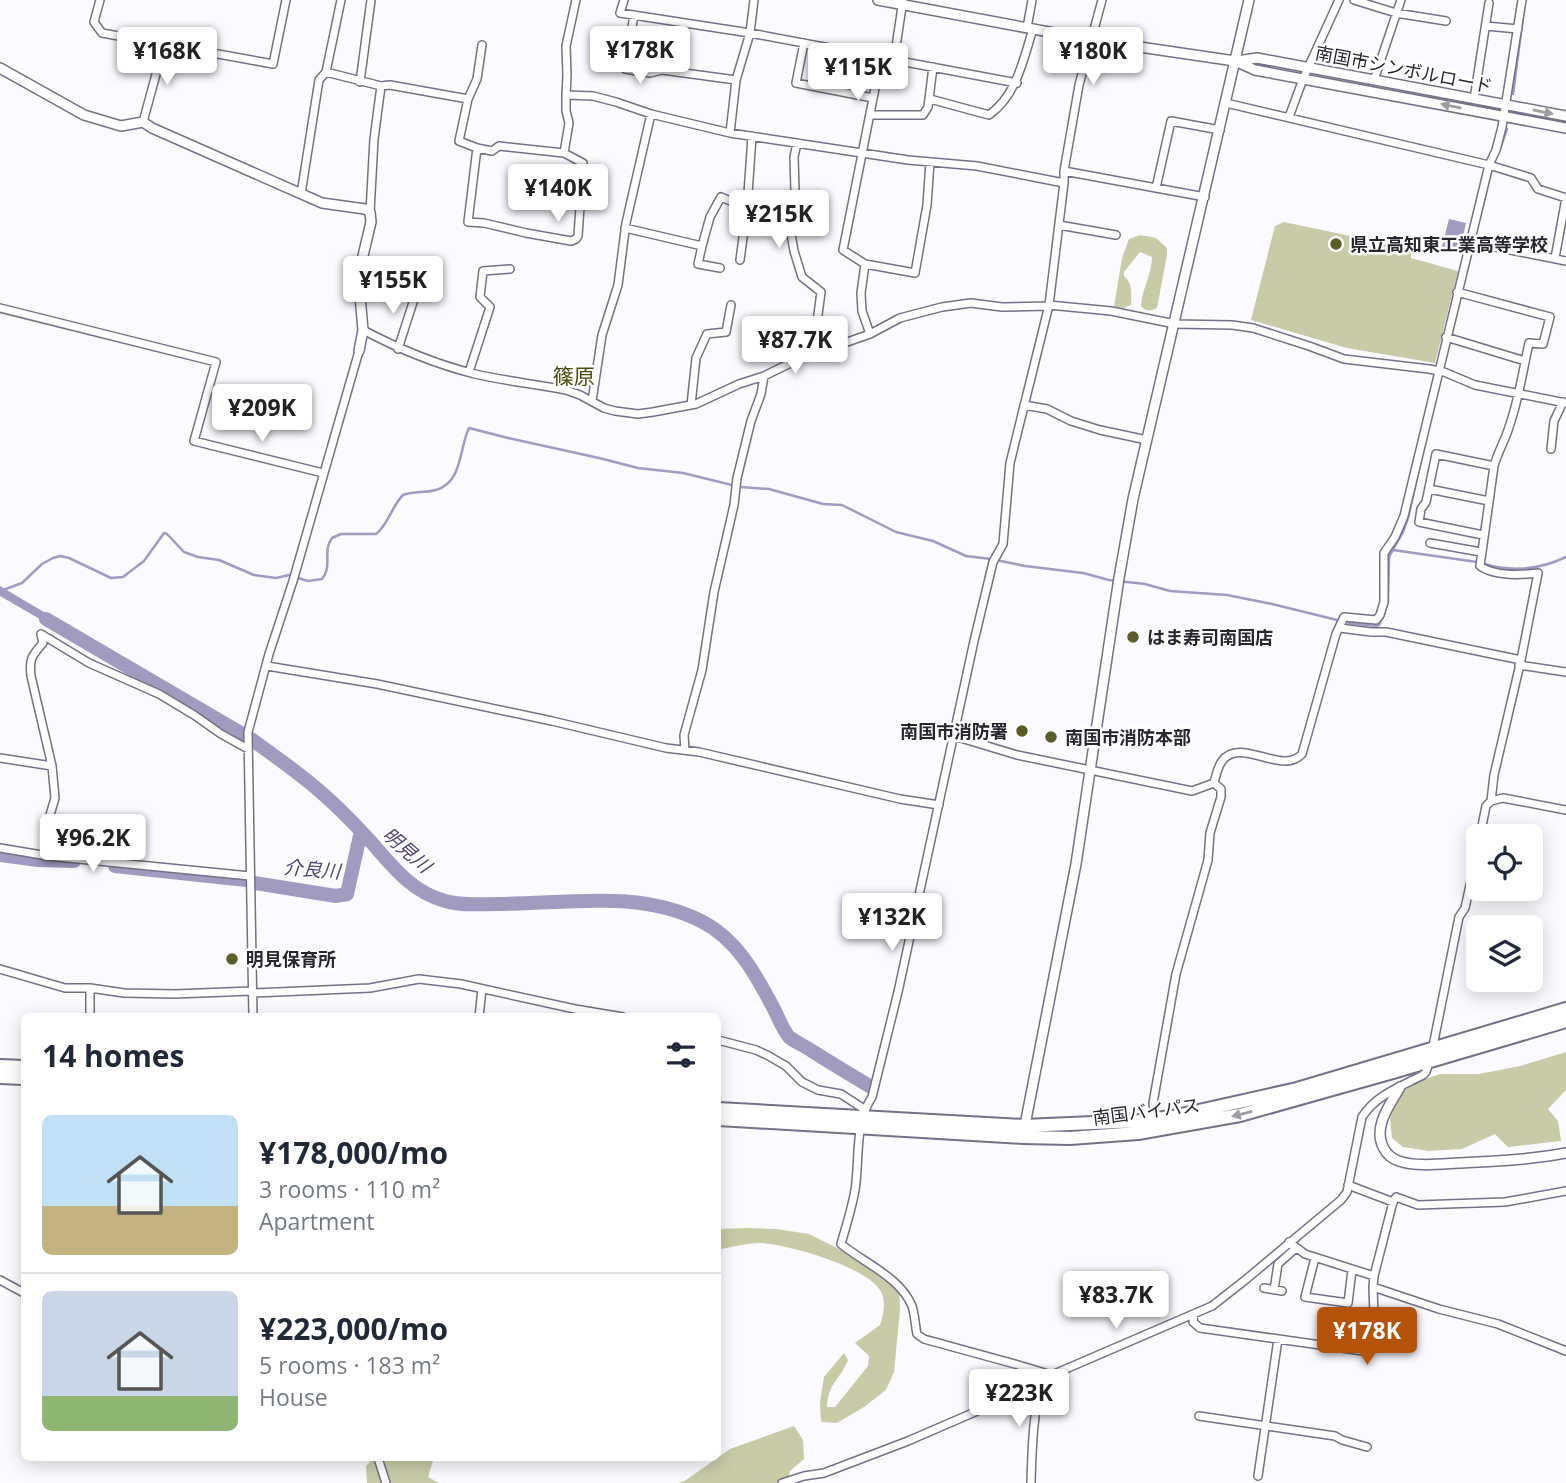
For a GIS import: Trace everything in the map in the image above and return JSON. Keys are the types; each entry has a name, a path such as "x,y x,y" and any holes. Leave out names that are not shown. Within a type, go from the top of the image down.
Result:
{"highway":[{"name":"南国バイパス","path":"1431,1055 1566,1009"},
{"name":"南国バイパス","path":"721,1109 1023,1131 1070,1138 1155,1125 1196,1112 1566,1021"},
{"path":"0,1066 21,1067"},
{"path":"0,1077 21,1079"},
{"name":"南国バイパス","path":"721,1119 863,1118"}],"street":[{"path":"100,0 94,22 102,33 273,64 286,0"},
{"path":"301,194 319,80 326,72 341,0"},
{"path":"360,82 371,0"},
{"path":"564,153 569,123 566,111 566,46 576,0"},
{"path":"624,0 620,13 750,33 1017,83"},
{"path":"730,133 736,80 750,33 754,0"},
{"path":"878,0 903,2 1092,40 1235,61"},
{"path":"930,99 989,115 997,110 1017,83 1030,28 1032,0"},
{"path":"1031,1483 1032,1432 1037,1398 1046,1378 1045,1373 924,1339 917,1334 911,1305 901,1289 841,1244 855,1189 863,1118 875,1087 995,560 1003,544 1010,463 1049,306 1064,171 1079,85 1102,0"},
{"path":"1023,1131 1076,864 1133,499 1249,0"},
{"path":"1289,117 1339,0"},
{"path":"1354,0 1396,13 1446,21"},
{"path":"1374,80 1401,0"},
{"path":"1214,783 1223,759 1231,754 1245,753 1288,761 1297,760 1302,754 1325,671 1344,617 1376,620 1380,615 1384,602 1384,554 1404,516 1469,242 1489,165 1496,150 1506,105 1522,0"},
{"path":"894,60 903,2"},
{"path":"1474,99 1489,3"},
{"path":"634,15 625,69 650,73 663,70 736,80"},
{"path":"1486,26 1518,29"},
{"path":"804,43 796,83 873,98"},
{"path":"143,122 164,45"},
{"path":"477,148 468,222 571,241 579,236 583,163 564,153 499,146 492,151 459,142 468,99 477,79 482,45"},
{"path":"881,58 843,250 865,264 915,273 927,205 930,162"},
{"name":"南国市シンボルロード","path":"1235,61 1257,58 1566,116"},
{"name":"南国市シンボルロード","path":"1235,61 1255,70 1566,128"},
{"path":"870,115 923,115 930,99 933,67"},
{"path":"0,68 84,115 121,126 143,122 322,203 370,212"},
{"path":"326,72 381,86 390,85 468,99"},
{"path":"253,1013 248,732 359,351 363,330 359,285 362,260 372,222 370,212 374,139 381,86"},
{"path":"566,95 593,96 651,114 730,133 930,162 977,166 1064,183"},
{"path":"1226,103 1489,165 1531,178 1538,188 1566,198 1555,258"},
{"path":"592,401 602,335 619,278 625,228 651,114"},
{"path":"1156,188 1171,121 1220,130"},
{"path":"740,260 752,136"},
{"path":"797,144 794,157 795,191 789,222 802,277 821,292 813,352"},
{"path":"1064,171 1205,197"},
{"path":"720,268 698,264 710,217 721,197 747,208"},
{"path":"1059,225 1116,234"},
{"path":"625,228 702,246"},
{"path":"1469,242 1566,261"},
{"path":"865,264 861,293 862,311 870,334"},
{"path":"469,372 490,307 480,297 483,271 510,269"},
{"path":"1457,292 1550,317 1543,344 1529,343 1508,433 1494,466 1483,535 1482,568 1497,572 1538,573 1494,775 1491,801"},
{"path":"398,349 416,293"},
{"path":"363,330 398,349 469,372 566,390 604,408 638,414 691,405 764,376 813,352 870,334 900,318 942,307 971,303 1111,312 1175,324 1253,328 1344,359 1438,371 1475,385 1564,402 1554,421 1551,449"},
{"path":"691,405 696,358 707,334 726,332 731,305"},
{"path":"0,308 216,362 194,442 323,473"},
{"path":"1446,337 1525,361"},
{"path":"685,750 684,735 702,670 714,592 736,486 764,376"},
{"path":"1024,405 1046,409 1071,421 1100,430 1147,440"},
{"path":"1483,535 1419,522 1421,509 1426,502 1436,454 1494,466"},
{"path":"1429,489 1489,501"},
{"path":"1430,543 1481,552"},
{"path":"1340,628 1386,632 1566,672"},
{"path":"48,856 46,850 50,815 55,798 52,766 30,662 43,643 41,634 89,663 159,694 221,734 248,746"},
{"path":"267,666 377,684 666,748 699,752 900,799 939,805"},
{"path":"954,736 1017,755 1192,791 1214,783"},
{"path":"0,758 52,766"},
{"path":"1155,1125 1153,1103 1176,974 1208,860 1210,833 1220,797 1221,789 1214,783"},
{"path":"1482,824 1486,806 1491,801 1503,798 1566,810"},
{"path":"0,848 48,856 250,876"},
{"path":"782,1483 804,1475 824,1472 908,1441 1212,1306 1341,1200 1347,1192 1362,1117 1379,1098 1426,1072 1459,917 1467,901"},
{"path":"0,968 65,988 90,988 124,993 370,988 419,979 448,982 597,1013"},
{"path":"90,988 90,1013"},
{"path":"479,1013 482,989"},
{"path":"721,1041 767,1055 786,1066 802,1083 818,1090 841,1094 863,1118"},
{"path":"1400,1087 1380,1126 1385,1151 1398,1161 1434,1164 1500,1161 1566,1153"},
{"path":"1348,1185 1393,1202"},
{"path":"1194,1314 1193,1322 1200,1328 1370,1352 1374,1276 1396,1198 1418,1205 1505,1202 1566,1191"},
{"path":"1289,1242 1305,1254 1374,1276"},
{"path":"1264,1288 1278,1290 1278,1264 1296,1248"},
{"path":"1315,1258 1305,1297 1348,1303 1352,1269"},
{"path":"0,1280 21,1291"},
{"path":"1373,1287 1439,1309 1498,1324 1566,1351"},
{"path":"1258,1476 1278,1339"},
{"path":"1199,1416 1335,1436 1367,1447"},
{"path":"379,1461 386,1483"}],"green space":[{"path":"1284,222 1412,249 1411,258 1458,271 1435,363 1347,348 1251,320 1275,226"},
{"path":"1140,235 1156,238 1167,248 1157,308 1149,310 1141,306 1152,257 1140,252 1124,272 1130,285 1131,305 1120,310 1114,307 1122,258 1129,239"},
{"path":"1566,1052 1566,1090 1548,1109 1558,1121 1561,1141 1508,1147 1495,1134 1462,1149 1428,1151 1403,1147 1392,1138 1390,1118 1397,1098 1411,1084 1440,1074 1479,1074 1520,1066"},
{"path":"721,1229 776,1229 809,1234 845,1252 899,1287 900,1310 894,1372 886,1390 837,1423 821,1422 820,1402 824,1377 844,1353 848,1360 832,1387 827,1407 835,1407 868,1366 869,1356 855,1343 880,1325 884,1306 882,1294 875,1284 863,1275 808,1253 760,1243 721,1249"},
{"path":"794,1426 803,1440 804,1459 790,1471 787,1483 679,1483 713,1461 721,1461 721,1455 730,1449"},
{"path":"370,1461 433,1461 428,1477 439,1483 367,1483 366,1466"}],"shaded area":[{"path":"1449,219 1466,223 1460,251 1442,247"},
{"path":"0,586 64,624 57,629 0,596"}],"waterway":[{"path":"1513,94 1523,17"},
{"path":"1500,149 1507,129"},
{"path":"3,590 22,583 42,564 60,556 111,578 123,577 144,561 164,533 184,552 219,560 254,575 276,578 289,575 308,581 322,579 327,569 328,548 332,538 341,534 376,534 403,495 436,490 451,480 456,472 469,428 638,468 683,473 740,487 769,489 823,504 842,505 896,532 933,541 966,556 1083,573 1170,591 1227,595 1337,620"},
{"path":"1348,623 1376,626 1384,615 1388,601 1389,557 1408,518 1419,469"},
{"path":"1393,550 1477,562"},
{"path":"1484,564 1525,568 1546,565 1566,557"},
{"name":"明見川","path":"46,619 251,739 325,796 404,878 433,897 451,903 471,904 601,900 627,902 677,911 701,921 725,938 744,959 789,1037 871,1087"},
{"name":"介良川","path":"254,883 336,896 347,894 361,831"},
{"name":"介良川","path":"0,855 74,861"},
{"name":"介良川","path":"115,866 246,880"}],"place":[{"name":"県立高知東工業高等学校","path":"1336,244"},
{"name":"はま寿司南国店","path":"1133,637"},
{"name":"南国市消防署","path":"1022,731"},
{"name":"南国市消防本部","path":"1051,737"},
{"name":"明見保育所","path":"232,959"}],"district":[{"name":"篠原","path":"574,376"}]}
